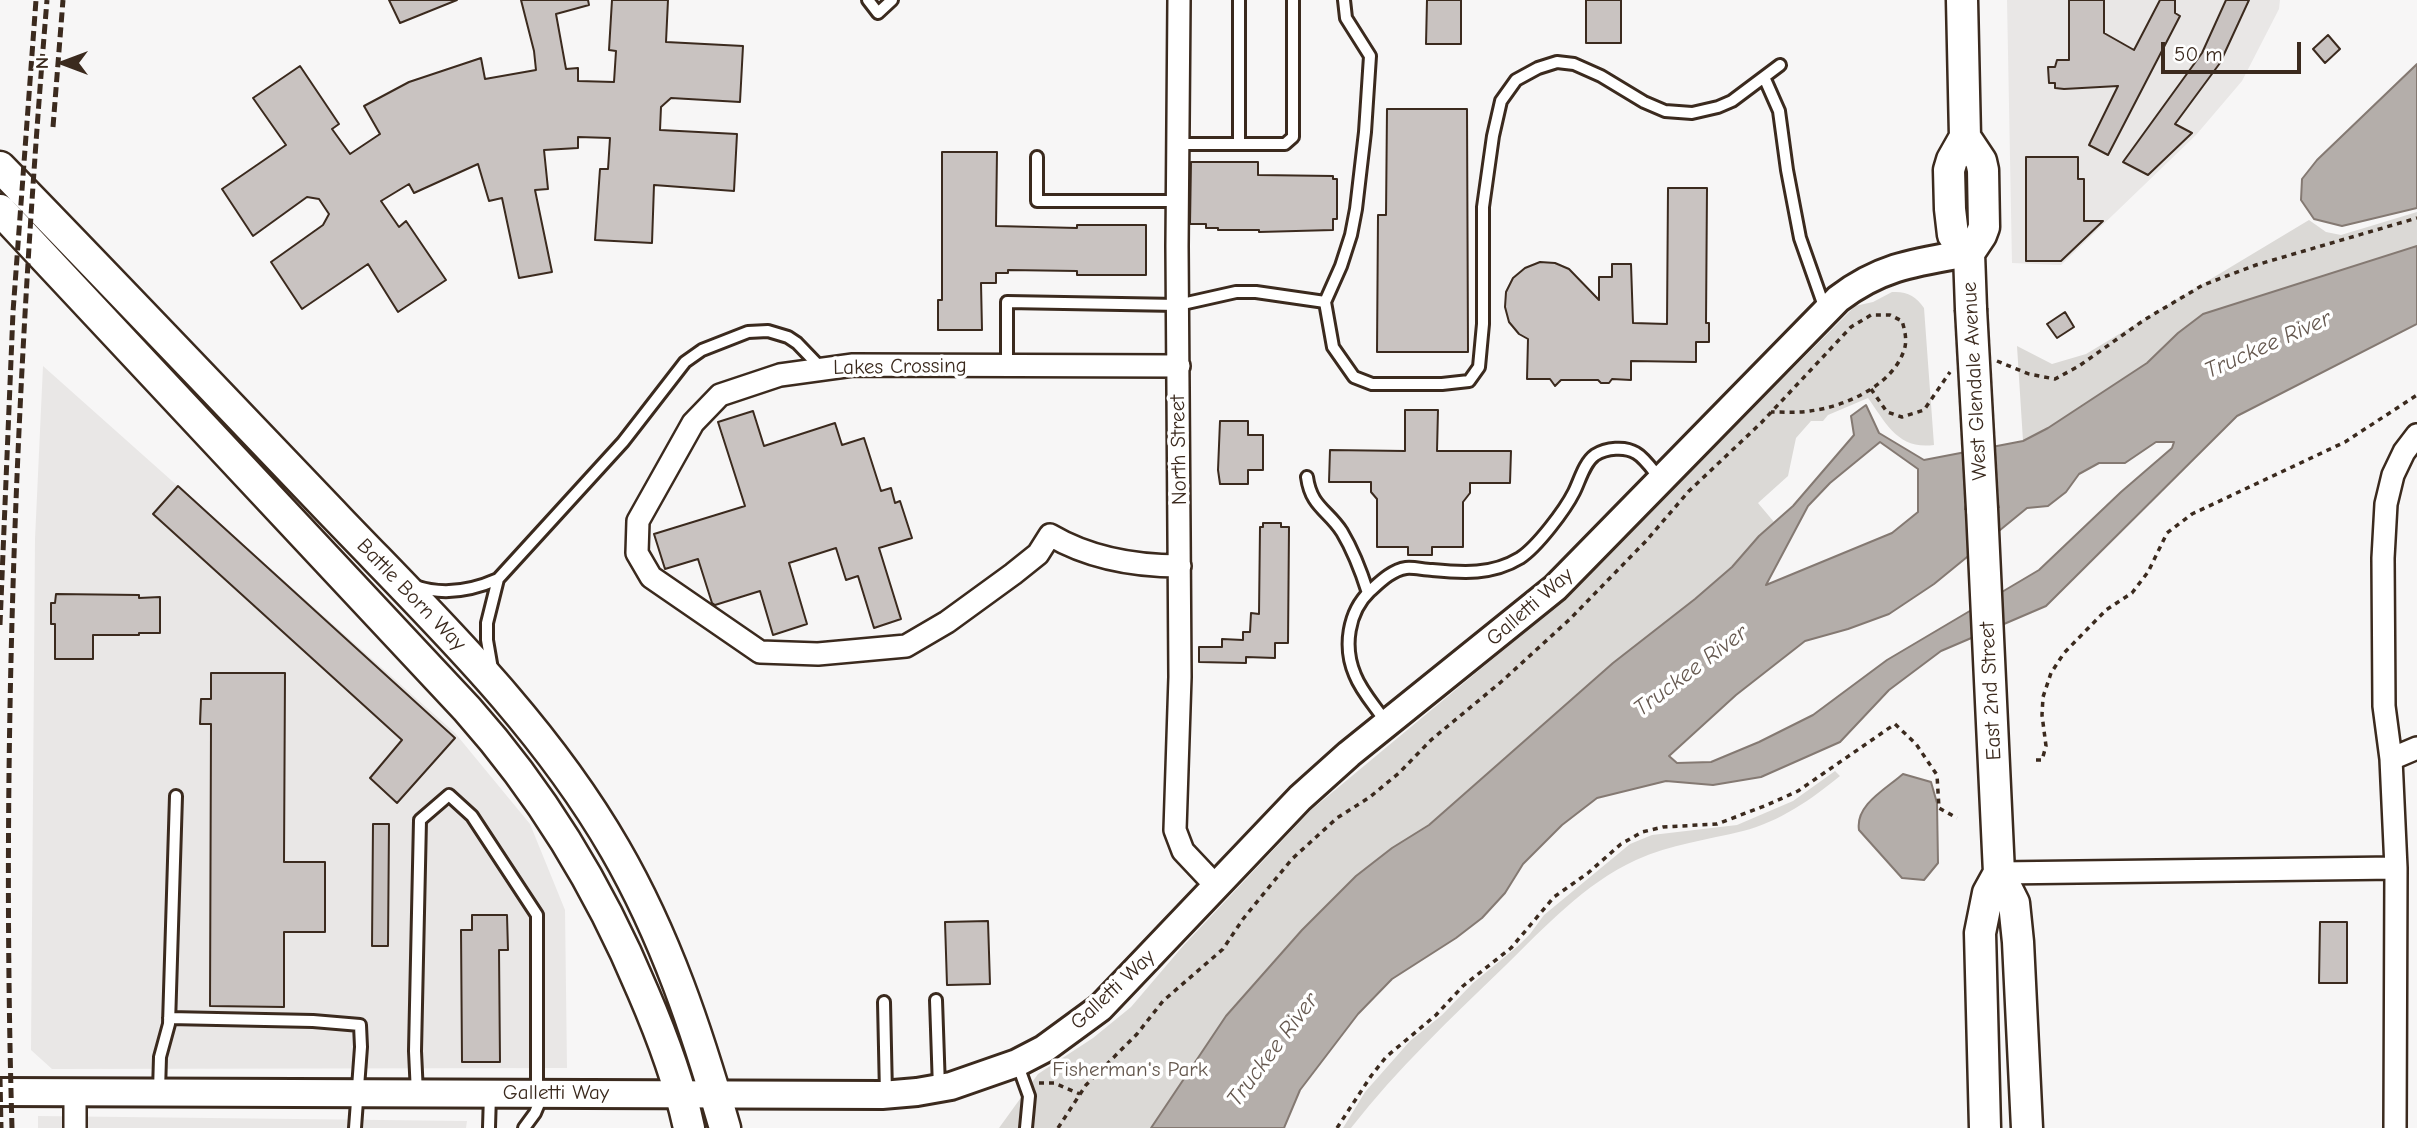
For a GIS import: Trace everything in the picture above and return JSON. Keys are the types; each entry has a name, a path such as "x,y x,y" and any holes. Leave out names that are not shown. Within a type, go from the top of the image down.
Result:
{"main road":[{"name":"West Glendale Avenue","path":"1962,0 1965,137 1981,161 1983,170 1984,227 1969,253 1982,509"},
{"name":"Battle Born Way","path":"0,167 395,578 539,737 578,790 630,876 674,969 698,1035 725,1128"},
{"name":"Battle Born Way","path":"0,210 467,709 505,753 562,835 616,931 654,1017 682,1094 689,1128"},
{"name":"East 2nd Street","path":"1982,509 2000,873 2014,903 2027,1128"},
{"name":"East 2nd Street","path":"1984,1128 1980,933 1988,893 2000,873"}],"street":[{"name":"North Street","path":"1179,0 1180,677 1175,830 1183,851 1216,886"},
{"name":"Galletti Way","path":"0,1092 716,1096 886,1094 939,1088 975,1079 1020,1073 1044,1049 1100,1008 1326,773 1555,588 1825,310 1852,288 1892,268 1969,253"},
{"name":"Lakes Crossing","path":"1179,366 853,365 780,375 720,395 693,423 638,521 637,553 651,577 760,652 818,654 906,646 947,622 1021,568 1038,554 1050,535 1065,544 1114,561 1180,566"},
{"path":"2395,1128 2396,868 2391,759 2384,706 2383,558 2386,504 2393,475 2404,452 2417,435"},
{"path":"2391,759 2417,748"},
{"path":"2000,873 2396,868"},
{"path":"75,1093 75,1128"}],"lane":[{"path":"868,0 878,13 892,0"},
{"path":"1238,143 1239,0"},
{"path":"1178,144 1285,144 1293,137 1293,0"},
{"path":"1344,0 1346,18 1370,56 1356,209 1341,266 1325,302 1333,347 1354,377 1372,384 1442,384 1469,381 1479,367 1483,324 1483,206 1501,101 1516,80 1538,68 1557,62 1574,64 1665,111 1692,113 1725,104 1780,65"},
{"path":"1764,77 1779,111 1800,238 1825,310"},
{"path":"1037,158 1037,201 1178,201"},
{"path":"1007,365 1007,302 1178,305 1236,292 1256,292 1325,302"},
{"path":"500,691 489,658 487,640 489,608 498,579 647,414 677,370 702,350 748,332 768,331 797,342 822,369"},
{"path":"1387,724 1361,686 1351,662 1349,646 1352,618 1356,606 1368,593 1393,573 1406,568 1470,573 1499,568 1522,557 1544,534 1573,495 1593,456 1608,450 1624,449 1637,453 1662,480"},
{"path":"1307,478 1309,493 1340,529 1358,560 1368,593"},
{"path":"395,578 422,589 450,592 475,588 498,579"},
{"path":"417,1094 415,1051 420,820 449,795 472,816 537,915 540,1093 535,1113 524,1128"},
{"path":"159,1094 160,1057 169,1018 176,796"},
{"path":"936,1000 939,1088"},
{"path":"884,1002 886,1094"},
{"path":"169,1018 313,1021 360,1025 355,1128"},
{"path":"1020,1073 1029,1096 1026,1128"},
{"path":"489,1128 490,1094"}],"path":[{"path":"1994,360 2029,374 2055,379 2203,285 2256,265 2417,218"},
{"path":"1058,1128 1080,1094 1110,1058 1137,1034 1163,1001 1223,950 1243,919 1292,859 1337,818 1389,781 1431,740 1501,682 1570,619 1646,541 1689,491 1771,412 1851,327 1871,314 1890,314 1902,321 1906,335 1904,352 1896,366 1871,389 1845,403 1828,407 1810,411 1771,412"},
{"path":"1871,389 1887,412 1902,417 1924,410 1956,363"},
{"path":"2036,760 2042,760 2046,746 2043,697 2051,673 2064,653 2106,610 2132,593 2148,572 2167,533 2192,514 2345,442 2417,395"},
{"path":"1337,1128 1386,1057 1436,1015 1463,986 1511,948 1554,897 1622,844 1642,832 1663,827 1717,824 1767,805 1798,791 1895,724 1916,744 1937,775 1939,808 1957,818"},
{"path":"1020,1073 1080,1094"}],"shaded area":[{"path":"2007,0 2280,0 2279,9 2242,81 2196,135 2061,265 2012,263"},
{"path":"43,366 455,733 530,824 565,910 567,1068 52,1069 31,1050 35,539"},
{"path":"38,1116 467,1121 466,1128 38,1128"}],"green space":[{"path":"2417,212 2417,246 2203,314 2132,374 2070,415 2023,441 2017,346 2052,364 2086,354 2309,220 2326,232 2341,235"},
{"name":"Fisherman's Park","path":"1892,292 1911,295 1924,308 1934,445 1911,443 1902,439 1887,425 1868,398 1828,415 1823,421 1811,421 1796,438 1788,476 1758,503 1774,522 1732,567 1613,663 1429,825 1392,848 1356,877 1302,930 1227,1016 1151,1128 999,1128 1038,1074 1093,1038 1131,1007 1183,946 1311,810 1560,603 1855,306 1873,302"},
{"path":"1835,771 1840,776 1829,785 1769,822 1649,855 1599,881 1550,922 1445,1025 1387,1085 1351,1128 1343,1128 1365,1092 1410,1041 1518,946 1544,915 1630,844 1652,835 1737,825 1793,801"}],"water":[{"path":"2417,64 2417,208 2342,226 2314,219 2301,200 2302,179 2317,160"},
{"name":"Truckee River","path":"2417,246 2417,324 2237,416 2046,606 1941,651 1889,690 1840,742 1761,777 1713,785 1666,781 1597,798 1562,825 1523,864 1505,893 1482,918 1392,979 1358,1014 1300,1090 1284,1128 1151,1128 1226,1016 1302,930 1356,876 1392,848 1429,825 1613,663 1732,567 1759,536 1793,506 1854,435 1851,416 1866,405 1879,433 1924,460 2023,441 2048,428 2147,363 2178,333 2203,314","holes":["1880,442 1918,469 1918,512 1892,533 1766,585 1808,506 1830,483","2156,442 2174,442 2172,448 2039,570 1887,660 1813,715 1711,762 1677,763 1669,756 1736,695 1805,641 1889,614 1934,584 2027,508 2048,506 2066,492 2079,474 2099,463 2125,463"]},
{"path":"1903,774 1931,782 1937,803 1938,863 1924,880 1902,878 1859,830 1859,821 1867,805"}],"building":[{"path":"389,0 457,0 400,23"},
{"path":"521,0 588,0 589,5 556,14 566,69 578,68 578,81 614,82 616,51 609,50 612,0 668,0 666,42 743,46 740,102 671,98 661,107 660,130 737,134 734,191 654,185 652,243 595,240 600,169 608,169 610,138 578,137 578,148 544,150 548,189 535,190 552,272 519,278 502,198 489,201 478,164 414,193 409,184 381,201 399,227 406,221 446,280 398,312 368,264 302,309 271,262 323,225 329,214 319,199 307,197 253,236 222,189 286,145 253,98 300,66 339,124 332,129 350,154 380,134 364,106 409,82 481,58 485,79 536,70"},
{"path":"1427,0 1461,0 1461,44 1426,44"},
{"path":"1586,0 1621,0 1621,43 1586,43"},
{"path":"2069,0 2104,0 2104,33 2134,50 2160,0 2175,0 2175,13 2180,16 2108,155 2089,145 2118,86 2064,89 2055,88 2055,83 2049,83 2048,67 2055,67 2057,60 2069,60"},
{"path":"2226,0 2249,0 2220,63 2175,124 2192,133 2148,175 2123,162 2202,53"},
{"path":"2328,35 2340,49 2325,63 2313,49"},
{"path":"1387,109 1467,109 1468,352 1377,352 1378,215 1386,215"},
{"path":"942,152 997,152 996,226 1077,228 1077,225 1146,225 1146,275 1077,275 1077,271 1008,270 1008,273 996,273 996,283 981,283 982,330 938,330 938,300 942,300"},
{"path":"2026,157 2078,157 2078,179 2084,179 2084,221 2103,221 2061,261 2026,261"},
{"path":"1191,162 1258,162 1258,175 1333,176 1333,179 1337,179 1337,219 1333,219 1333,230 1259,232 1218,230 1206,228 1206,224 1190,224"},
{"path":"1668,188 1707,188 1706,323 1709,323 1709,342 1696,342 1696,362 1631,361 1631,380 1612,379 1609,383 1601,383 1598,380 1561,380 1555,386 1550,379 1527,379 1528,339 1519,334 1509,322 1505,307 1506,292 1513,278 1525,268 1540,262 1555,263 1569,269 1599,300 1599,277 1612,277 1612,264 1631,264 1633,323 1667,324"},
{"path":"2065,312 2074,327 2057,338 2047,324"},
{"path":"1405,410 1438,410 1437,451 1511,451 1510,483 1470,483 1470,493 1463,502 1463,547 1432,547 1432,555 1408,555 1408,547 1377,547 1377,499 1371,492 1371,482 1329,482 1330,450 1405,451"},
{"path":"753,411 764,446 835,423 842,445 864,438 881,491 891,488 895,503 900,501 912,538 879,548 901,619 874,628 858,576 846,580 836,548 789,563 807,624 773,635 760,591 715,605 712,603 698,559 665,569 654,534 745,506 718,422"},
{"path":"1220,421 1248,421 1248,435 1263,435 1263,470 1248,470 1248,484 1220,484"},
{"path":"178,486 455,738 397,803 370,778 402,740 153,514"},
{"path":"1263,523 1281,523 1281,527 1289,527 1288,643 1275,643 1275,658 1246,657 1246,663 1199,662 1199,647 1222,647 1222,639 1243,640 1243,632 1250,632 1251,613 1259,614 1260,527 1263,527"},
{"path":"56,594 160,597 160,633 93,635 93,659 55,659 55,624 51,624 51,603 55,603"},
{"path":"211,673 285,673 284,862 325,862 325,932 284,932 284,1007 210,1006 211,724 200,724 201,699 211,699"},
{"path":"373,824 389,824 388,946 372,946"},
{"path":"472,915 507,915 508,950 499,950 500,1062 462,1062 461,930 472,930"},
{"path":"988,921 990,984 947,985 945,922"},
{"path":"2320,922 2347,922 2347,983 2319,983"}],"railway":[{"path":"0,625 13,312 36,0"},
{"path":"12,1128 8,845 14,563 27,281 47,0"},
{"path":"53,127 63,0"},
{"path":"0,1077 1,1128"}]}
